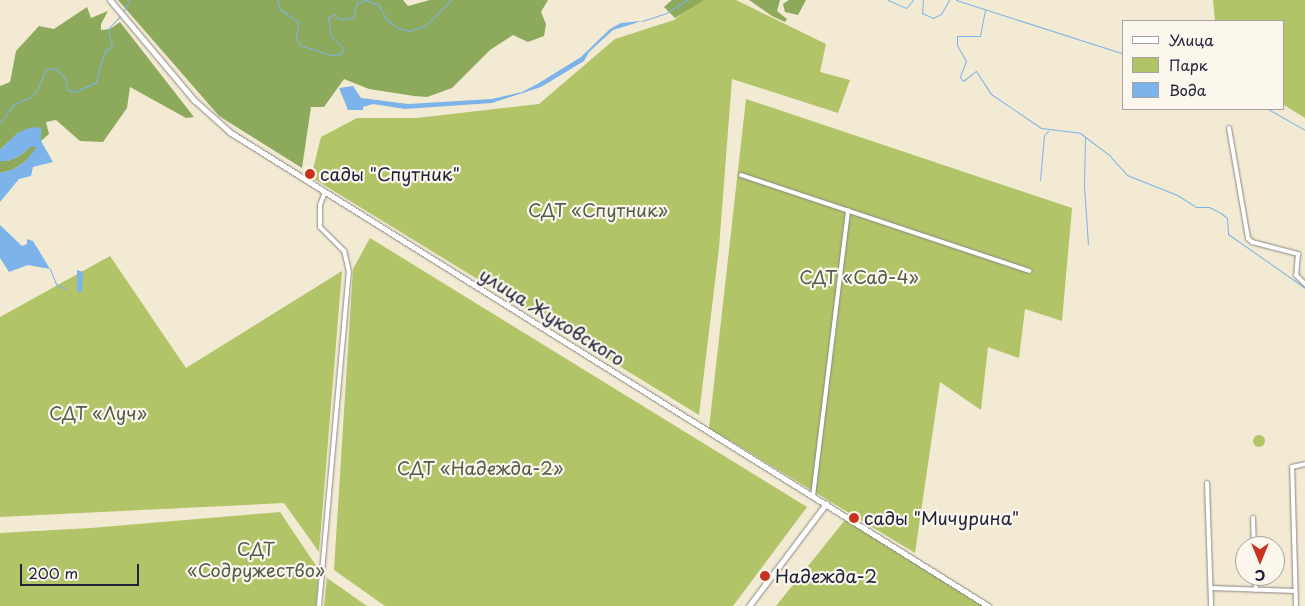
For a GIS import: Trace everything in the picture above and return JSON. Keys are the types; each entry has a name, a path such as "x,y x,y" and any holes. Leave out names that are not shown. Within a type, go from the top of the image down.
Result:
{"main road":[{"name":"улица Жуковского","path":"112,2 216,122 988,606"}],"street":[{"path":"1228,128 1248,238 1252,242 1298,254 1296,276 1305,284"},
{"path":"741,174 1030,271"},
{"path":"319,606 349,272 344,251 320,227 320,205 325,192"},
{"path":"813,496 848,210"},
{"path":"1296,606 1292,467 1305,464"},
{"path":"1207,483 1211,606"},
{"path":"749,606 826,504"},
{"path":"1253,518 1254,536"},
{"path":"1256,586 1256,590"},
{"path":"1211,588 1295,591"}],"green space":[{"path":"118,0 403,0 408,6 430,0 548,0 541,12 546,24 544,36 528,42 513,35 490,50 452,88 427,97 414,96 369,89 344,79 324,107 311,107 302,168 219,116"},
{"path":"672,0 704,0 675,18 664,7"},
{"name":"СДТ «Спутник»","path":"700,0 736,0 826,44 820,72 850,80 838,113 732,79 719,248 699,415 311,177 321,137 357,118 417,118 539,104 615,39 674,20"},
{"path":"749,0 780,0 777,11 787,19 785,22 772,16"},
{"path":"789,0 806,0 798,15 785,12 783,4"},
{"path":"1213,0 1305,0 1305,118 1285,106 1285,20 1215,20"},
{"path":"87,7 91,18 108,11 101,24 101,30 110,29 120,22 194,117 186,118 130,87 127,108 103,142 80,141 56,120 46,122 49,134 41,141 19,132 0,150 0,86 10,82 16,51 39,26 54,29"},
{"name":"СДТ «Сад-4»","path":"746,99 1072,208 1062,321 1025,309 1019,358 988,347 981,410 940,382 915,553 709,428"},
{"path":"30,147 38,147 25,162 12,170 0,173 0,161 8,161 21,155"},
{"name":"СДТ «Надежда-2»","path":"370,238 807,507 733,606 385,606 334,570 353,269"},
{"name":"СДТ «Луч»","path":"110,256 186,368 342,271 319,552 284,503 0,517 0,317"},
{"path":"1257,435 1261,435 1265,441 1261,447 1257,447 1253,443 1253,439"},
{"name":"СДТ «Содружество»","path":"280,512 319,570 316,606 0,606 0,533 91,528"},
{"path":"845,520 987,606 776,606"},
{"path":"327,578 367,606 324,606"}],"water":[{"path":"642,21 613,30 589,52 584,61 541,87 492,103 405,109 373,104 363,107 363,110 348,110 339,88 353,86 361,98 408,104 492,99 522,92 539,83 581,57 610,29 621,23"},
{"path":"32,127 41,128 41,141 53,162 33,167 31,176 19,179 0,202 0,173 12,170 25,162 37,147 30,147 21,155 8,161 0,161 0,150 19,132"},
{"path":"0,225 22,246 27,244 27,239 33,241 50,269 28,265 9,272 0,258"},
{"path":"77,270 83,272 82,292 77,292"}],"waterway":[{"path":"123,12 129,0"},
{"path":"277,0 281,10 298,22 296,38 300,45 330,55 340,54 344,49 331,36 328,18 334,14 338,19 353,18 357,3 366,0 379,5 386,19 398,28 409,31 425,26 451,0"},
{"path":"642,21 666,13 687,0"},
{"path":"888,0 906,8 913,0"},
{"path":"923,0 922,13 933,18 941,14 949,0"},
{"path":"956,0 1122,53"},
{"path":"985,10 980,36 957,36 957,45 966,61 960,77 963,81 976,71 991,94 1041,128 1080,133 1110,156 1127,175 1177,195 1196,207 1209,207 1221,213 1227,218 1228,234 1305,288"},
{"path":"0,123 14,104 31,97 38,89 45,70 54,68 65,77 68,90 75,92 96,82 104,52 112,46 108,29 121,15"},
{"path":"1270,110 1305,130"},
{"path":"1040,180 1044,135 1048,131"},
{"path":"1085,137 1084,186 1088,244"},
{"path":"50,269 56,284 66,289"}],"place":[{"name":"сады \"Спутник\"","path":"310,174"},
{"name":"сады \"Мичурина\"","path":"854,518"},
{"name":"Надежда-2","path":"765,576"}]}
